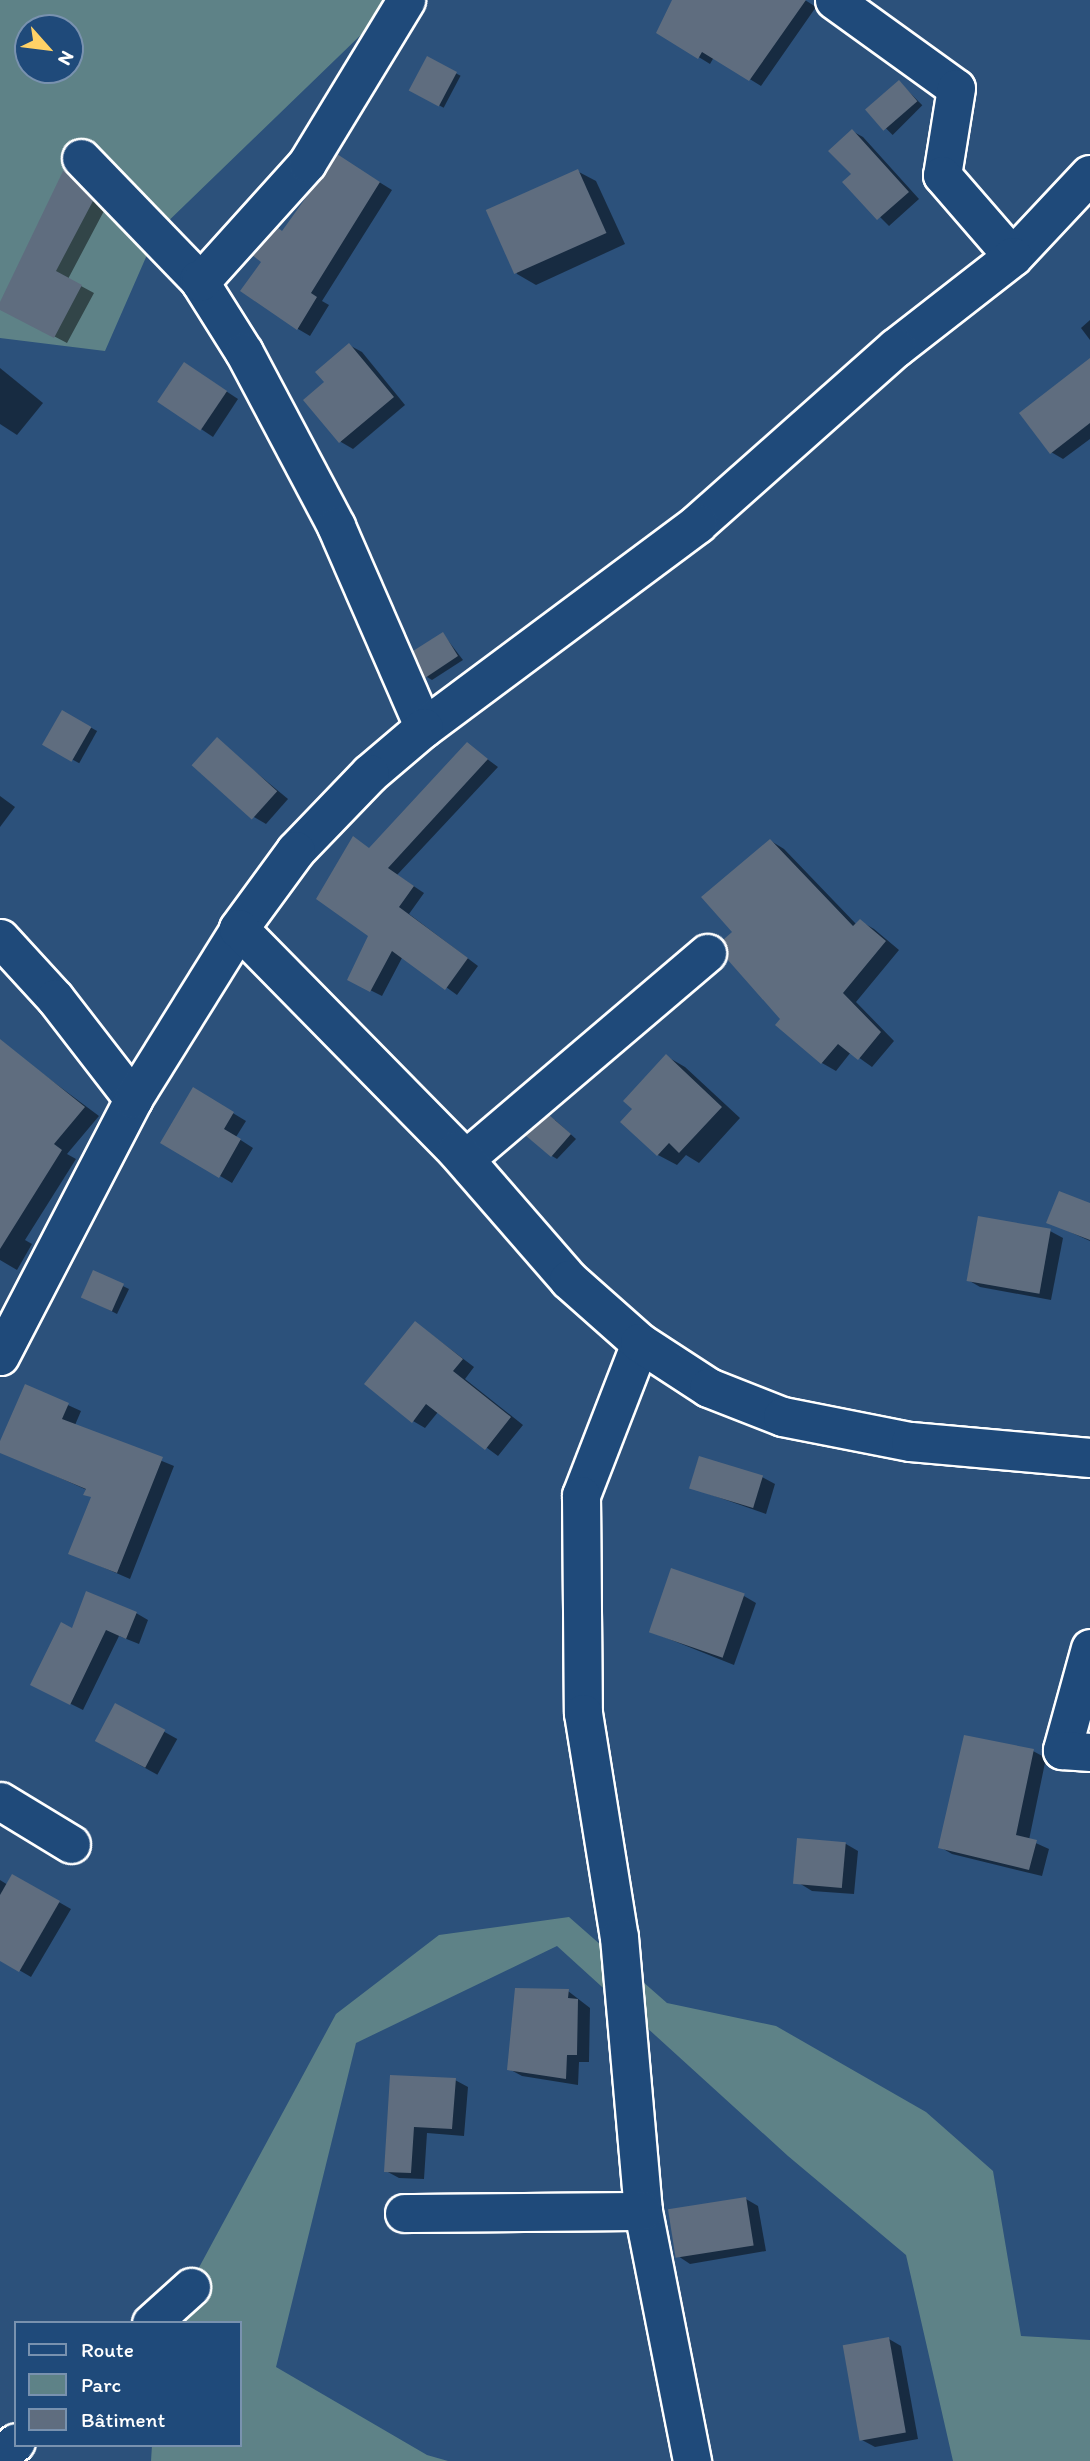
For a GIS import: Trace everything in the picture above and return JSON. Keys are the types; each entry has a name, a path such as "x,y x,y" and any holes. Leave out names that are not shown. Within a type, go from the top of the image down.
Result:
{"street":[{"path":"200,282 307,163 406,0"},
{"path":"834,0 956,88 942,175 1013,257"},
{"path":"81,158 200,282 256,373 336,526 424,728"},
{"path":"0,1356 133,1099 239,929 296,851 370,774 424,728 698,524 896,348 1013,257 1090,174"},
{"path":"239,929 465,1159 569,1280 640,1343 709,1388 783,1417 911,1442 1090,1458"},
{"path":"0,938 55,998 133,1099"},
{"path":"465,1159 707,953"},
{"path":"640,1343 581,1496 583,1713 619,1937 643,2211 692,2461"},
{"path":"1090,1648 1062,1750 1090,1752"},
{"path":"0,1801 71,1844"},
{"path":"404,2213 643,2211"},
{"path":"153,2321 191,2287"},
{"path":"0,2456 14,2444"}],"green space":[{"path":"0,0 397,0 157,232 105,351 0,338"},
{"path":"569,1917 667,2003 776,2026 926,2112 993,2171 1021,2336 1090,2340 1090,2461 953,2461 906,2255 788,2156 557,1946 356,2043 276,2367 427,2455 448,2461 151,2461 152,2447 242,2447 242,2321 170,2321 336,2014 439,1935"}],"building":[{"path":"672,0 806,0 749,81 702,52 698,59 656,33"},
{"path":"427,56 457,72 439,106 409,90"},
{"path":"899,80 917,101 883,131 865,110"},
{"path":"852,129 909,192 877,220 842,182 851,174 828,151"},
{"path":"337,154 380,182 311,293 317,297 297,330 240,291 261,262 252,255 277,227 282,231"},
{"path":"64,169 93,201 56,271 82,285 54,338 0,310 0,302"},
{"path":"578,169 606,233 514,274 486,210"},
{"path":"349,343 394,397 339,443 303,400 324,382 315,372"},
{"path":"1090,358 1090,423 1050,454 1019,413"},
{"path":"184,362 227,391 200,431 157,402"},
{"path":"443,632 458,656 425,678 413,651"},
{"path":"62,710 91,727 71,762 42,745"},
{"path":"217,737 277,791 252,819 192,765"},
{"path":"467,742 488,759 388,868 414,886 399,907 468,958 445,990 392,951 370,992 347,980 368,936 316,899 353,836 369,848"},
{"path":"770,839 853,926 860,919 886,941 843,993 881,1032 858,1060 838,1044 821,1064 775,1025 780,1019 727,959 723,940 732,932 701,897"},
{"path":"0,1039 85,1107 54,1144 62,1150 0,1249"},
{"path":"666,1054 722,1107 679,1153 669,1143 657,1156 620,1122 632,1109 623,1101"},
{"path":"193,1087 234,1112 224,1129 241,1139 219,1178 160,1143"},
{"path":"549,1115 571,1134 551,1157 525,1135"},
{"path":"1059,1191 1090,1203 1090,1240 1046,1223"},
{"path":"978,1216 1051,1229 1039,1294 967,1281"},
{"path":"93,1270 124,1284 112,1311 81,1297"},
{"path":"415,1321 463,1359 453,1371 511,1417 485,1450 426,1404 412,1423 364,1384"},
{"path":"25,1384 69,1403 62,1419 163,1457 117,1573 68,1554 91,1497 83,1495 86,1489 0,1453 0,1441"},
{"path":"699,1456 763,1476 753,1508 689,1489"},
{"path":"671,1568 745,1593 723,1658 649,1632"},
{"path":"86,1591 137,1612 126,1639 106,1630 70,1705 30,1685 61,1622 72,1628"},
{"path":"115,1703 165,1730 145,1768 95,1741"},
{"path":"964,1735 1034,1749 1016,1835 1037,1840 1029,1870 938,1848"},
{"path":"797,1838 846,1842 842,1888 793,1884"},
{"path":"12,1874 60,1901 19,1972 0,1961 0,1895"},
{"path":"515,1988 569,1989 568,1998 578,1999 577,2055 567,2055 566,2079 507,2070"},
{"path":"390,2075 456,2078 452,2129 414,2127 411,2173 384,2172"},
{"path":"746,2197 754,2245 676,2258 668,2209"},
{"path":"889,2337 906,2433 860,2441 843,2345"}]}
